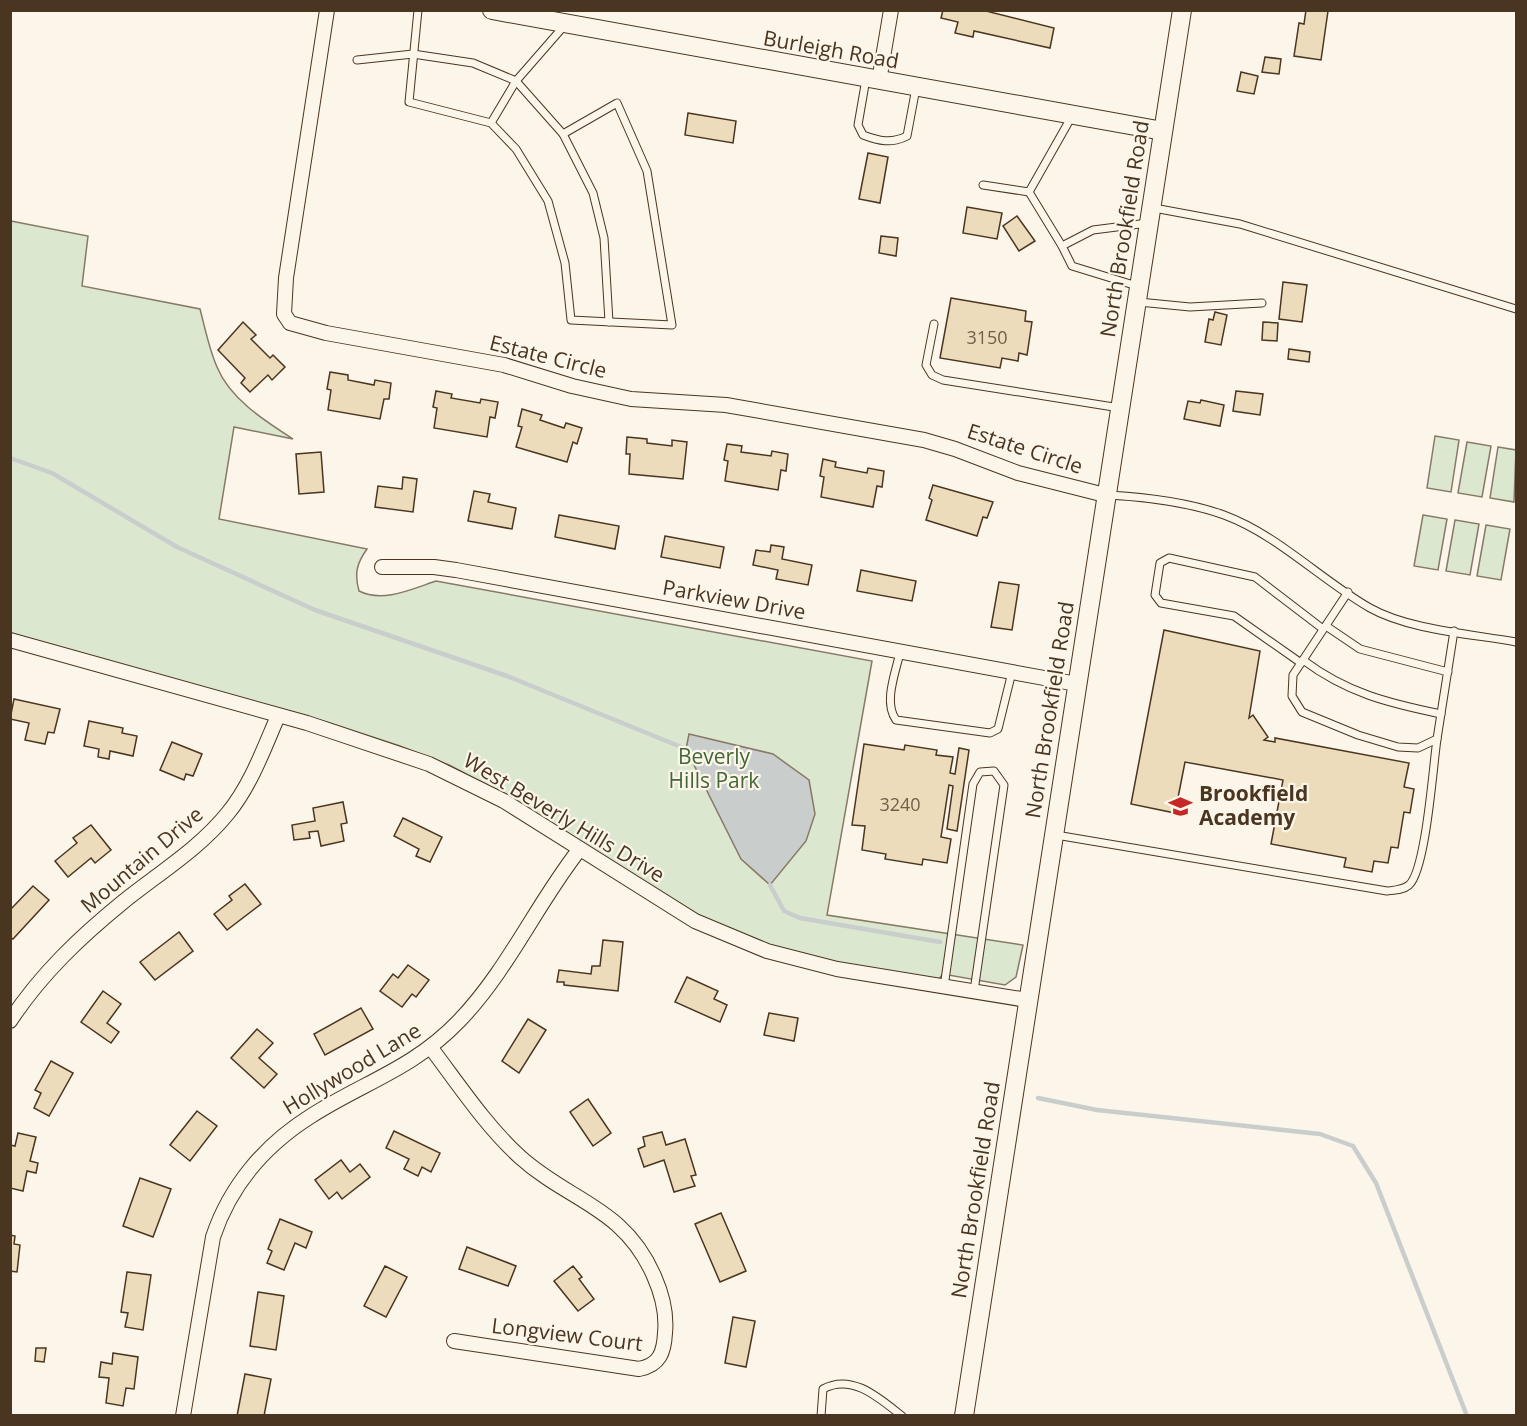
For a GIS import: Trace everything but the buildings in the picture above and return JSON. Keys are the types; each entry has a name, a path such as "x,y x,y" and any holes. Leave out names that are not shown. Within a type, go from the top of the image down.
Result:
{"street":[{"name":"Estate Circle","path":"327,10 286,278 284,314 290,323 326,333 504,365 572,386 631,399 726,405 924,440 956,449 1018,473 1105,495"},
{"name":"Burleigh Road","path":"492,10 1163,131"},
{"path":"872,80 891,10"},
{"name":"North Brookfield Road","path":"964,1416 1182,10"},
{"name":"Parkview Drive","path":"382,567 434,567 456,570 1077,684"},
{"name":"West Beverly Hills Drive","path":"10,640 372,742 429,764 504,801 695,921 767,951 837,969 1027,1000"},
{"name":"Mountain Drive","path":"10,1021 29,995 78,940 185,854 230,811 258,762 279,716"},
{"name":"Hollywood Lane","path":"183,1416 213,1237 219,1219 240,1182 263,1154 311,1116 379,1080 431,1048 461,1020 494,980 579,850"},
{"name":"Longview Court","path":"431,1048 493,1128 521,1158 622,1226 648,1263 663,1301 666,1318 660,1357 651,1366 639,1369 454,1341"}],"lane":[{"path":"418,10 409,102 491,123 516,149 548,201 565,263 571,321 672,325 647,171 617,103 563,134"},
{"path":"491,123 516,81 565,24"},
{"path":"357,60 413,54 473,63 516,81 563,134 595,204 604,238 609,322"},
{"path":"872,80 858,125 863,135 876,140 895,142 907,136 916,88"},
{"path":"1029,192 1073,116"},
{"path":"983,185 1029,192 1072,266 1138,294 1191,307 1262,303"},
{"path":"1062,246 1093,230 1150,215 1240,224 1516,309"},
{"path":"934,324 926,365 932,375 943,380 1120,408"},
{"path":"1105,495 1132,496 1225,515 1260,534 1372,609 1414,624 1516,642"},
{"path":"1441,714 1388,703 1329,680 1234,616 1161,603 1155,594 1160,563 1169,558 1255,577 1324,627 1360,649 1448,672"},
{"path":"1347,592 1293,675 1292,696 1302,712 1358,735 1398,747 1418,748 1437,739"},
{"path":"1054,834 1387,891 1401,890 1411,884 1421,858 1454,631"},
{"path":"900,652 890,696 890,711 896,720 990,733 998,729 1012,672"},
{"path":"944,987 973,784 980,772 994,771 1004,784 974,991"},
{"path":"821,1416 823,1389 835,1383 868,1389 902,1416"}],"green space":[{"name":"Beverly Hills Park","path":"11,221 88,236 82,286 200,309 214,360 230,389 249,408 293,439 234,427 219,519 367,549 357,568 359,591 378,596 398,594 436,581 872,661 827,915 1023,945 1016,977 1005,985 943,974 937,981 832,962 761,943 710,922 508,796 449,765 327,722 11,635"},
{"path":"1435,436 1459,440 1451,492 1427,488"},
{"path":"1467,442 1491,446 1482,497 1458,493"},
{"path":"1498,447 1516,450 1514,502 1490,498"},
{"path":"1423,515 1447,519 1438,570 1414,566"},
{"path":"1455,520 1479,524 1470,575 1446,571"},
{"path":"1486,525 1510,529 1501,580 1477,576"}],"shaded area":[{"path":"689,734 773,754 809,780 815,814 806,841 770,885 741,859 686,749"}],"waterway":[{"path":"10,458 52,473 177,547 315,610 507,676 686,749"},
{"path":"770,885 784,911 800,918 940,942"},
{"path":"1038,1098 1097,1110 1320,1134 1353,1146 1376,1183 1467,1416"}],"place":[{"name":"Brookfield Academy","path":"1181,806"}]}
